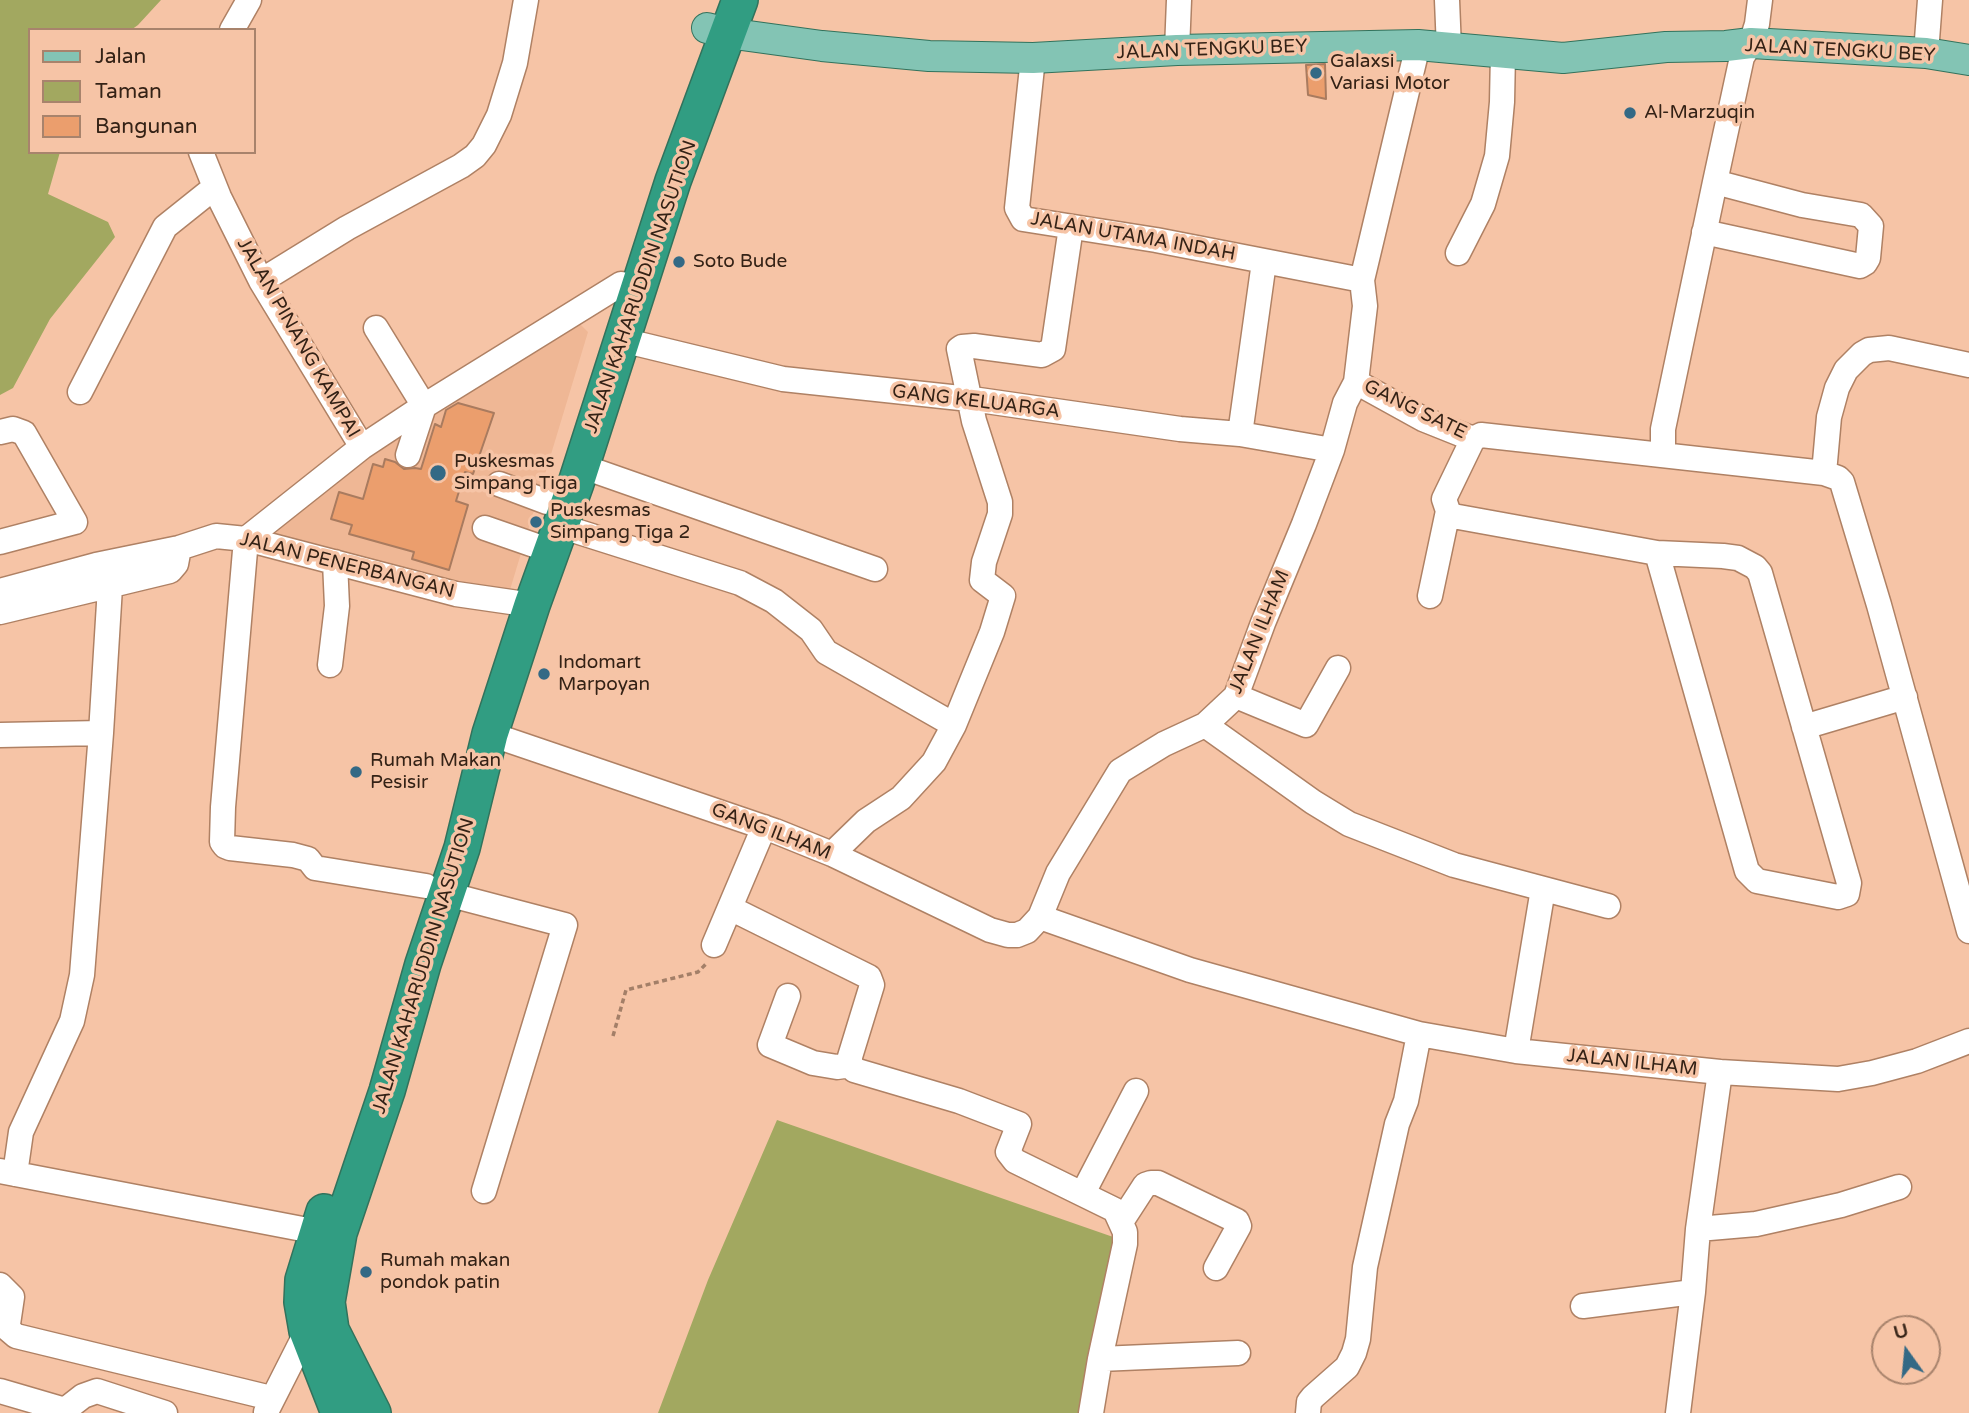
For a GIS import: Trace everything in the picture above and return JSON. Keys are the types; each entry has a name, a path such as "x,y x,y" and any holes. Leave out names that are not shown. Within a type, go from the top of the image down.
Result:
{"highway":[{"name":"JALAN KAHARUDDIN NASUTION","path":"373,1413 334,1340 318,1326 302,1302 303,1280 403,966 436,890 462,848 569,432 673,181 716,20 740,0"},
{"name":"JALAN KAHARUDDIN NASUTION","path":"547,524 581,466 622,340 630,286"},
{"name":"JALAN KAHARUDDIN NASUTION","path":"339,1413 318,1326 327,1302 340,1233 387,1091 423,964 436,890 475,727 524,603"}],"main road":[{"name":"JALAN TENGKU BEY","path":"716,20 822,46 929,56 1034,58 1177,50 1418,44 1563,58 1666,47 1751,43 1926,53 1969,60"}],"street":[{"path":"233,28 249,0"},
{"path":"261,281 347,228 475,156 484,145 499,115 515,63 526,0"},
{"path":"1177,50 1179,0"},
{"path":"1447,0 1449,49"},
{"path":"1663,454 1663,429 1704,232 1742,57 1758,24 1760,0"},
{"path":"1926,53 1930,0"},
{"name":"JALAN ILHAM","path":"1418,44 1362,281 1365,306 1356,382 1345,404 1332,450 1236,696 1205,724 1164,744 1120,771 1058,873 1040,917 1190,970 1419,1034 1516,1051 1720,1072 1838,1079 1917,1061 1969,1041"},
{"path":"1458,253 1483,204 1497,156 1503,53"},
{"name":"JALAN UTAMA INDAH","path":"1034,58 1017,208 1023,219 1156,240 1362,281"},
{"name":"JALAN PINANG KAMPAI","path":"202,154 261,281 362,447"},
{"path":"1704,232 1860,266 1868,258 1871,226 1861,215 1802,205 1715,182"},
{"path":"80,392 165,227 215,187"},
{"path":"832,854 866,821 901,798 934,762 954,725 992,632 1003,596 982,580 984,562 1000,514 1000,502 969,399 959,353 961,347 974,346 1042,355 1049,353 1055,346 1071,227"},
{"path":"1240,434 1264,262"},
{"path":"484,1191 565,925 436,890 315,868 308,859 293,855 225,846 222,842 223,807 247,539 362,447 424,406 630,286"},
{"path":"376,328 424,406 408,455"},
{"name":"GANG KELUARGA","path":"622,340 783,379 969,399 1180,429 1240,434 1332,450"},
{"path":"1824,473 1829,417 1837,388 1846,370 1862,354 1889,348 1969,365"},
{"name":"GANG SATE","path":"1356,382 1423,419 1473,439"},
{"path":"0,432 13,429 24,433 75,522 0,542"},
{"path":"1657,553 1747,871 1757,881 1838,897 1847,894 1849,883 1760,573 1755,567 1738,558 1723,555 1657,553 1452,516 1444,499 1473,439 1481,436 1824,473 1831,474 1842,482 1905,697 1969,931"},
{"path":"581,466 875,569"},
{"path":"499,484 547,524"},
{"path":"1430,596 1448,511"},
{"path":"485,528 547,524 740,583 783,608 811,631 826,652 954,725"},
{"name":"JALAN PENERBANGAN","path":"0,591 96,565 179,548 216,536 247,539 456,594 524,603"},
{"path":"0,612 170,571 176,564 179,548"},
{"path":"330,665 337,606 335,562"},
{"path":"110,587 82,975 72,1021 21,1132 7,1173 318,1232"},
{"path":"1236,696 1306,725 1338,668"},
{"path":"1804,727 1905,697"},
{"path":"1205,724 1313,802 1349,824 1454,865 1608,906"},
{"path":"0,735 101,733"},
{"name":"GANG ILHAM","path":"490,734 764,827 832,854 990,930 1017,935 1027,931 1040,917"},
{"path":"714,945 764,827"},
{"path":"1516,1051 1543,889"},
{"path":"730,908 869,977 872,985 849,1060 854,1070 959,1101 1018,1124 1008,1152 1015,1161 1115,1210 1125,1233 1125,1244 1091,1413"},
{"path":"788,996 770,1045 813,1063 837,1067 851,1065"},
{"path":"1308,1413 1309,1402 1347,1367 1354,1353 1358,1339 1365,1267 1397,1124 1406,1101 1419,1034"},
{"path":"1678,1413 1698,1229 1720,1072"},
{"path":"1083,1193 1136,1091"},
{"path":"1121,1222 1145,1185 1151,1183 1158,1183 1237,1221 1239,1226 1216,1268"},
{"path":"1698,1229 1756,1224 1841,1205 1899,1187"},
{"path":"0,1285 12,1297 8,1324 9,1330 16,1336 269,1406 318,1326"},
{"path":"1583,1306 1693,1292"},
{"path":"1100,1359 1237,1353"},
{"path":"0,1391 65,1410 83,1396 97,1391 165,1413"}],"path":[{"path":"613,1037 626,990 698,972 707,965 714,945"}],"shaded area":[{"name":"Puskesmas Simpang Tiga","path":"580,324 588,332 509,593 460,589 268,537 265,516 568,327"}],"green space":[{"path":"0,0 161,0 134,28 28,28 28,154 59,154 48,194 108,222 115,237 50,319 13,388 0,395"},
{"path":"777,1120 1116,1238 1083,1413 658,1413 708,1280"}],"building":[{"name":"Galaxsi Variasi Motor","path":"1325,64 1326,99 1308,95 1306,65"},
{"path":"458,403 494,413 473,474 465,472 456,501 468,505 449,570 412,559 414,552 349,534 352,525 331,519 339,492 363,499 373,464 383,467 385,459 404,469 421,469 435,424 441,427 446,410"}],"place":[{"name":"Galaxsi Variasi Motor","path":"1316,73"},
{"name":"Al-Marzuqin","path":"1630,113"},
{"name":"Soto Bude","path":"679,262"},
{"name":"Puskesmas Simpang Tiga","path":"438,473"},
{"name":"Puskesmas Simpang Tiga 2","path":"536,522"},
{"name":"Indomart Marpoyan","path":"544,674"},
{"name":"Rumah Makan Pesisir","path":"356,772"},
{"name":"Rumah makan pondok patin","path":"366,1272"}]}
